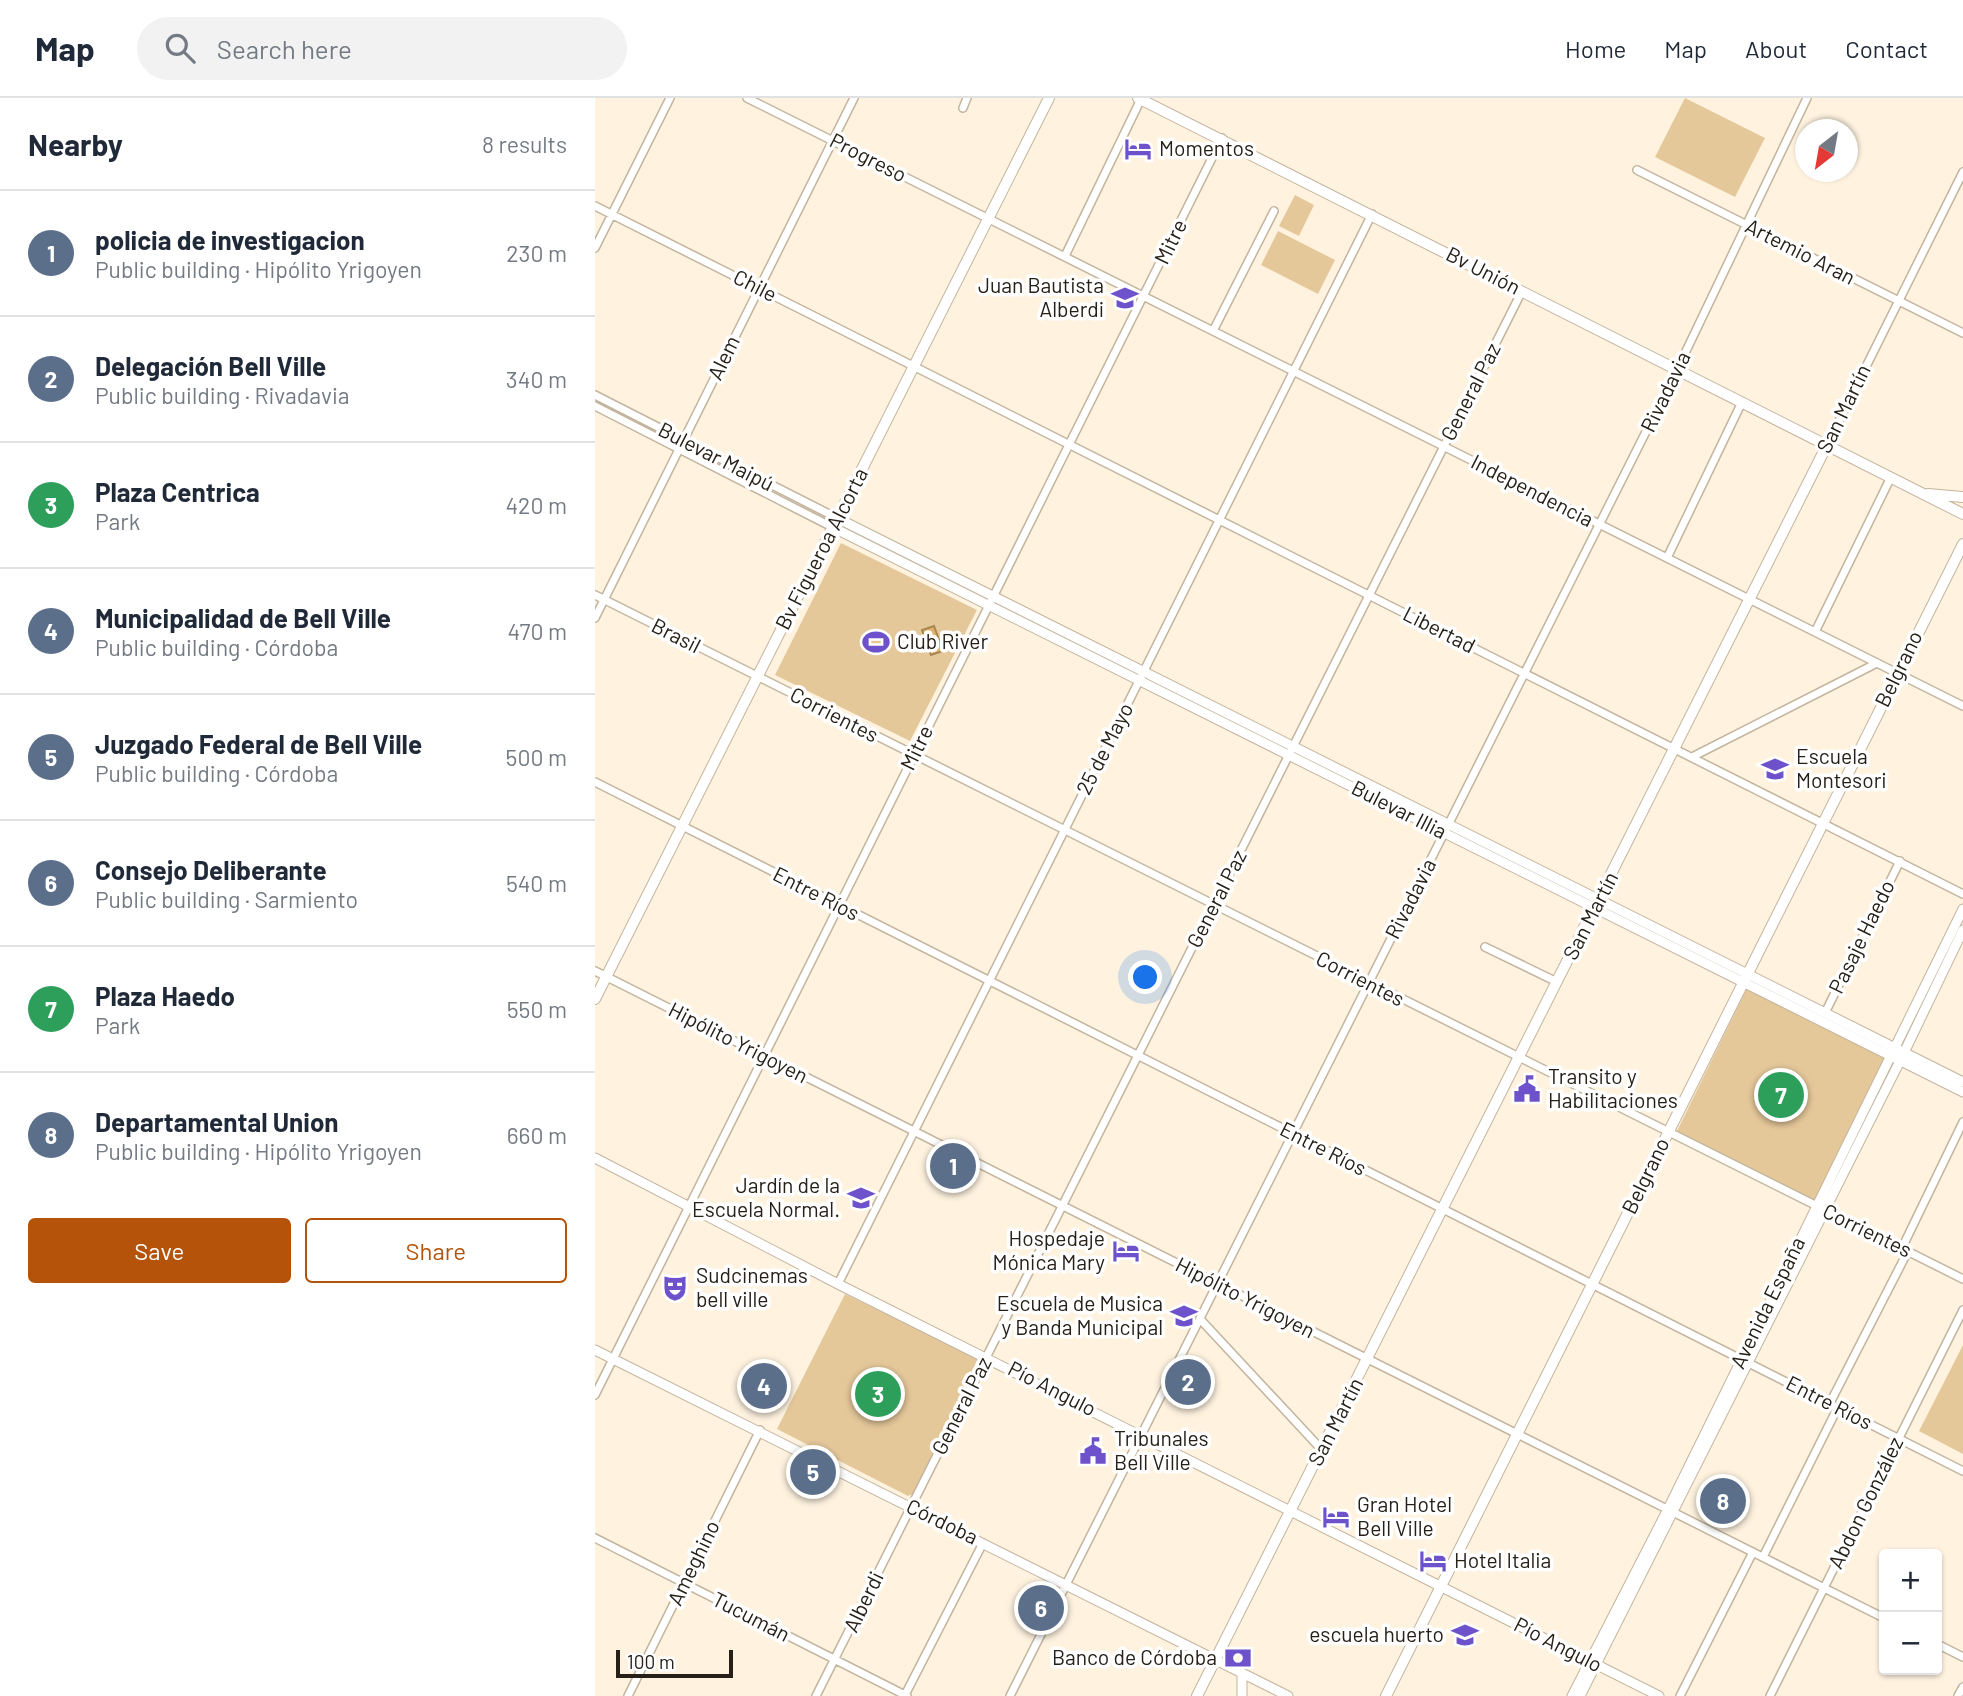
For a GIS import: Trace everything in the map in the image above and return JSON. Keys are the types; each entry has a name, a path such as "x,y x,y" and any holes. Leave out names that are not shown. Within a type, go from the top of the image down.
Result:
{"main road":[{"name":"Bv Figueroa Alcorta","path":"595,999 1049,98"},
{"name":"Bv Unión","path":"1140,99 1373,214 1963,515"},
{"name":"San Martín","path":"1198,1696 1827,445"},
{"path":"1921,492 1963,497"},
{"path":"1963,504 1963,515"},
{"name":"Belgrano","path":"1386,1696 1963,544"}],"street":[{"path":"595,248 670,98"},
{"name":"Progreso","path":"747,98 988,219"},
{"name":"Alem","path":"595,618 854,98"},
{"path":"963,108 967,98"},
{"name":"Rivadavia","path":"1010,1696 1677,370 1807,98"},
{"path":"1065,256 1140,99"},
{"name":"Mitre","path":"595,1395 1222,138"},
{"name":"Artemio Aran","path":"1637,170 1963,333"},
{"name":"San Martín","path":"1827,445 1963,172"},
{"name":"Chile","path":"595,206 914,366"},
{"path":"1214,329 1274,211"},
{"name":"25 de Mayo","path":"838,1284 1373,214"},
{"name":"Independencia","path":"988,219 1214,329 1294,372 1963,706"},
{"name":"General Paz","path":"911,1507 1523,291"},
{"name":"Libertad","path":"914,366 1963,894"},
{"name":"Bulevar Maipú","path":"595,395 836,523"},
{"path":"1667,558 1742,402"},
{"name":"Bulevar Maipú","path":"595,406 836,523"},
{"path":"1815,632 1892,477"},
{"name":"Bulevar Illia","path":"836,523 1898,1055 1963,1082"},
{"name":"Brasil","path":"595,595 758,677"},
{"path":"1692,757 1877,663"},
{"name":"Corrientes","path":"758,677 1963,1279"},
{"name":"Entre Ríos","path":"595,782 1963,1471"},
{"name":"Pasaje Haedo","path":"1825,1013 1900,861"},
{"name":"Avenida España","path":"1898,1055 1963,909"},
{"name":"Avenida España","path":"1572,1696 1593,1663 1671,1511 1820,1208 1963,930"},
{"path":"1485,947 1557,982"},
{"name":"Hipólito Yrigoyen","path":"595,971 1879,1615"},
{"name":"Bulevar Illia","path":"1746,979 1825,1013 1963,1092"},
{"path":"1763,1557 1963,1122"},
{"name":"Pío Angulo","path":"595,1158 838,1284 987,1356 1660,1696"},
{"name":"Abdon González","path":"1770,1696 1963,1310"},
{"path":"1200,1319 1322,1450"},
{"name":"Córdoba","path":"595,1350 760,1430 1287,1696"},
{"name":"Ameghino","path":"628,1696 760,1430"},
{"name":"Alberdi","path":"817,1696 911,1507"},
{"name":"Tucumán","path":"595,1538 906,1695"},
{"path":"906,1695 983,1543"},
{"path":"1680,1696 1753,1552"},
{"path":"1942,1646 1963,1657"},
{"name":"Avenida España","path":"1580,1696 1593,1663"},
{"path":"1242,1673 1242,1696"},
{"path":"1958,1696 1963,1687"}],"shaded area":[{"path":"1685,98 1765,138 1735,197 1655,157"},
{"path":"1295,195 1314,205 1299,236 1279,226"},
{"path":"1278,231 1335,260 1318,294 1261,265"},
{"name":"Club River","path":"841,543 977,610 910,741 775,675"},
{"path":"934,626 943,651 931,655 922,630"},
{"path":"1747,988 1887,1057 1815,1203 1676,1133"},
{"path":"845,1294 978,1359 913,1494 908,1496 777,1429"},
{"path":"1963,1345 1963,1454 1919,1431"}],"place":[{"name":"Momentos","path":"1138,149"},
{"name":"Juan Bautista Alberdi","path":"1125,298"},
{"name":"Club River","path":"876,642"},
{"name":"Escuela Montesori","path":"1775,769"},
{"name":"Transito y Habilitaciones","path":"1527,1089"},
{"name":"Plaza Haedo","path":"1781,1095"},
{"name":"policia de investigacion","path":"953,1166"},
{"name":"Jardín de la Escuela Normal.","path":"861,1198"},
{"name":"Hospedaje Mónica Mary","path":"1126,1251"},
{"name":"Sudcinemas bell ville","path":"675,1288"},
{"name":"Escuela de Musica y Banda Municipal","path":"1184,1316"},
{"name":"Delegación Bell Ville","path":"1188,1382"},
{"name":"Municipalidad de Bell Ville","path":"764,1386"},
{"name":"Plaza Centrica","path":"878,1394"},
{"name":"Tribunales Bell Ville","path":"1093,1451"},
{"name":"Juzgado Federal de Bell Ville","path":"813,1472"},
{"name":"Departamental Union","path":"1723,1501"},
{"name":"Gran Hotel Bell Ville","path":"1336,1517"},
{"name":"Hotel Italia","path":"1433,1561"},
{"name":"Consejo Deliberante","path":"1041,1608"},
{"name":"escuela huerto","path":"1465,1635"},
{"name":"Banco de Córdoba","path":"1238,1658"}]}
